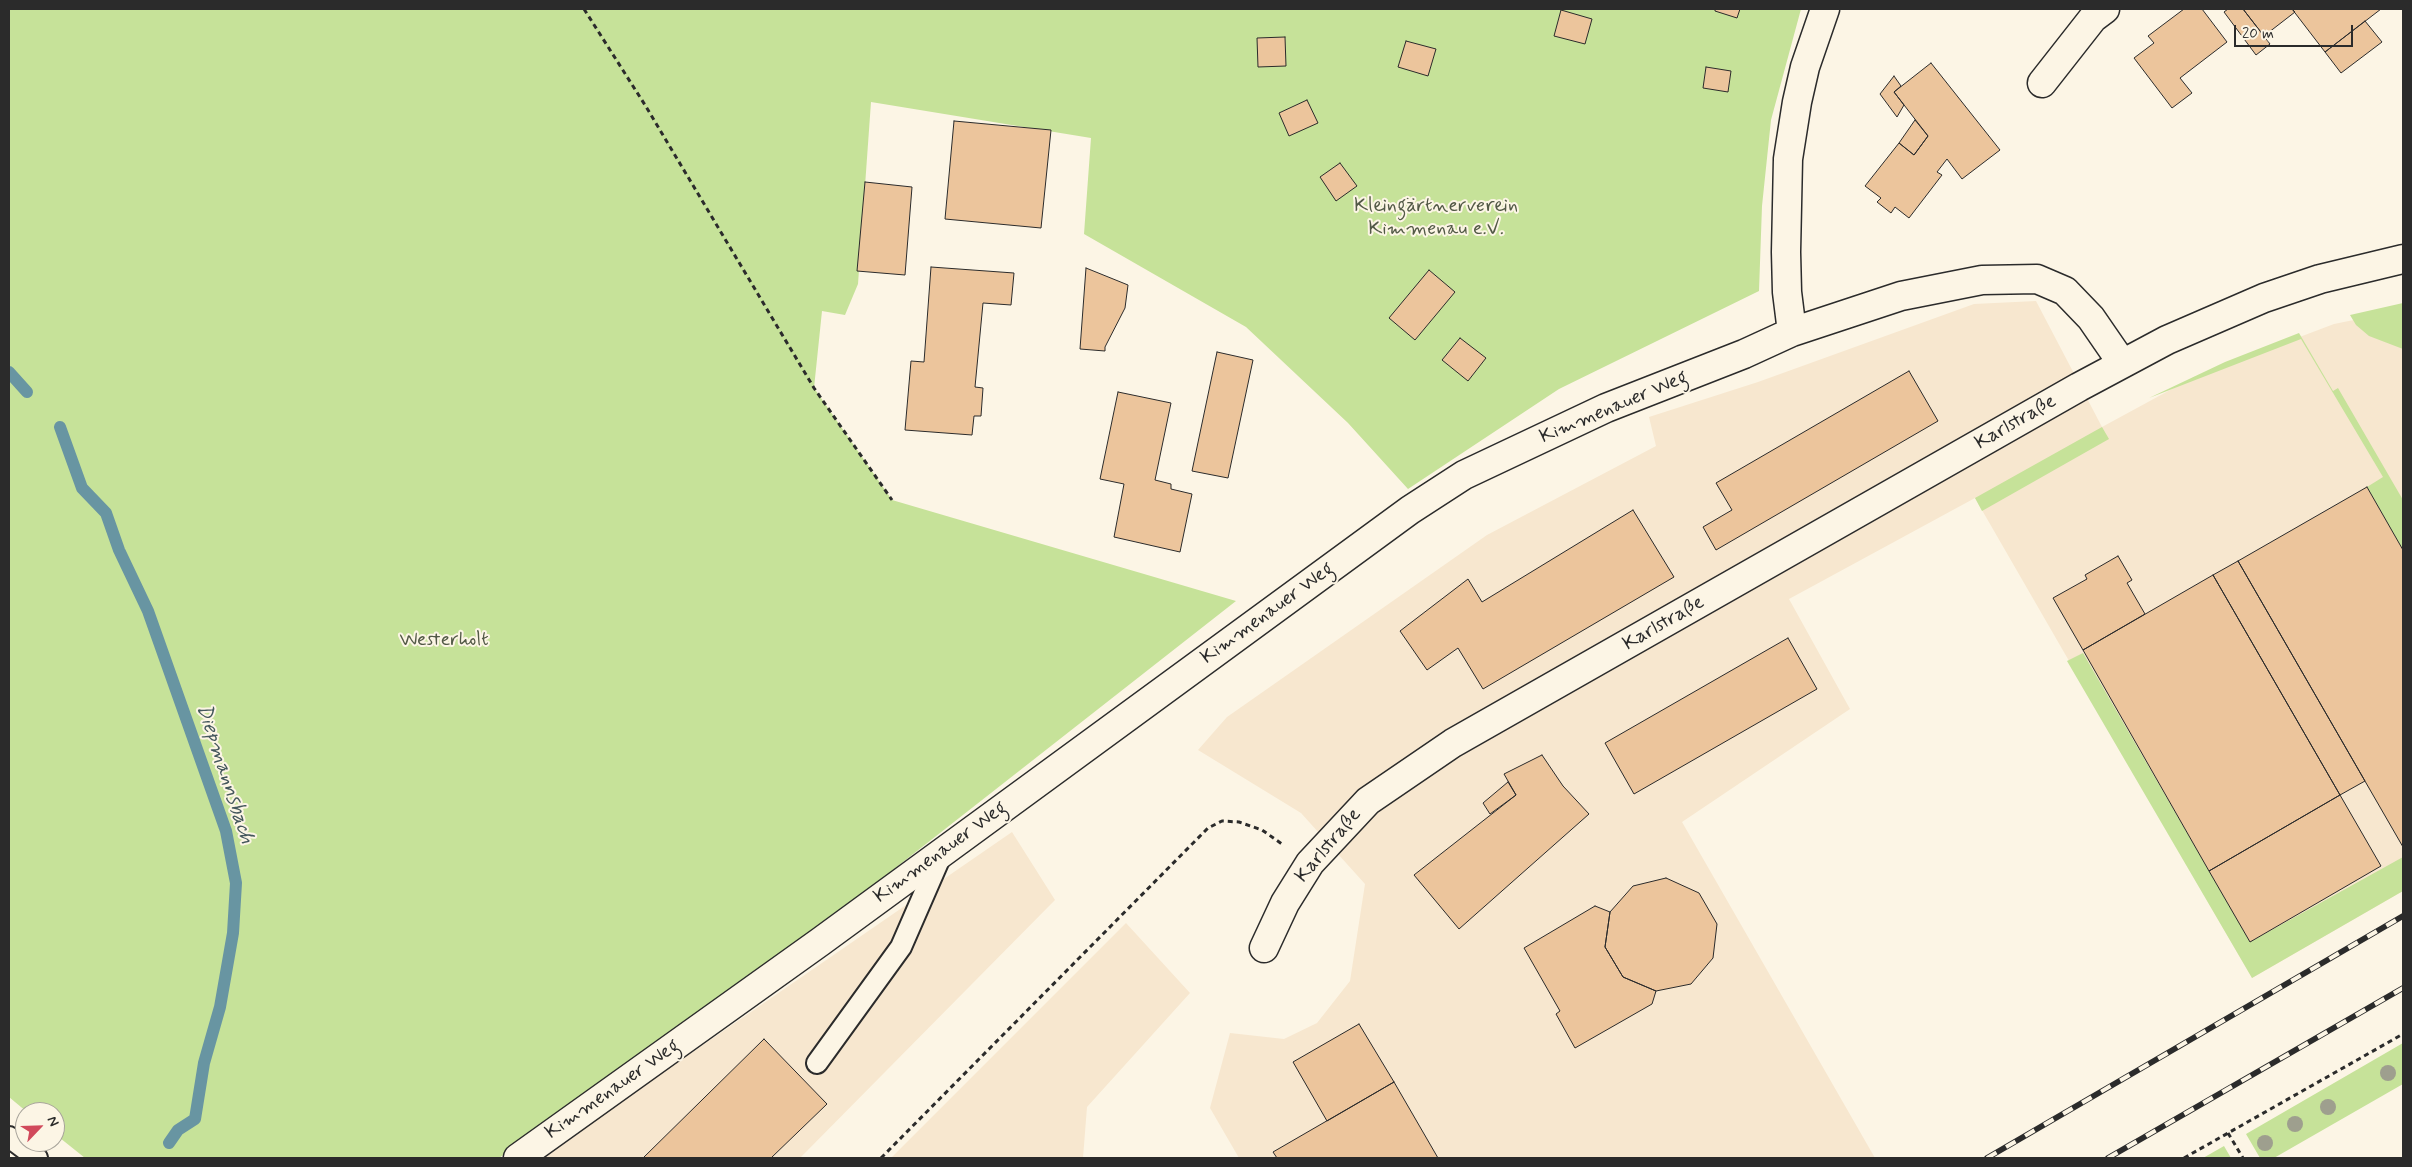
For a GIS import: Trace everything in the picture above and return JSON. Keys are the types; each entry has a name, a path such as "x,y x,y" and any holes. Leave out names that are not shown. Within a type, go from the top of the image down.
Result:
{"street":[{"path":"1825,9 1805,67 1797,102 1788,159 1786,260 1787,292 1792,332 1901,296 1982,280 2037,279 2052,283 2073,298 2091,318 2122,364"},
{"path":"2042,83 2093,18 2105,9"},
{"name":"Karlstraße","path":"1264,948 1285,903 1310,863 1368,801 1453,743 2122,364 2208,320 2320,279 2403,259"},
{"name":"Kimmenauer Weg","path":"518,1158 943,852 1410,510 1464,475 1606,408 1744,354 1792,332"}],"lane":[{"path":"817,1062 901,947 943,852"},
{"path":"9,1137 37,1158"}],"path":[{"path":"584,9 645,105 814,388 892,500"},
{"path":"881,1158 1208,828 1222,821 1239,822 1262,830 1310,863"},
{"path":"2184,1158 2403,1034"},
{"path":"2228,1133 2243,1158"}],"shaded area":[{"path":"2036,301 2102,427 2194,377 2334,324 2403,310 2403,891 2252,978 1975,498 1789,599 1850,709 1682,822 1875,1158 1239,1158 1210,1108 1230,1033 1284,1039 1317,1023 1350,981 1365,884 1301,813 1198,750 1227,717 1487,535 1656,446 1649,417 1758,382 1974,304"},
{"path":"1012,832 1055,900 800,1158 539,1158"},
{"path":"1126,923 1190,993 1087,1107 1083,1158 891,1158"}],"green space":[{"name":"Westerholt","path":"9,9 1801,9 1771,120 1762,206 1759,291 1559,389 1408,489 1348,423 1246,327 1084,234 1091,138 871,102 858,284 845,315 822,311 814,388 892,500 1236,601 820,927 499,1158 85,1158 65,1142 65,1102 15,1102 9,1097"},
{"path":"2403,303 2403,349 2369,336 2356,325 2350,315"},
{"path":"2299,333 2333,391 2338,388 2403,500 2403,550 2367,487 2383,477 2301,339 2149,398 2225,362"},
{"path":"2102,427 2109,439 1982,511 1975,498"},
{"path":"2083,653 2250,942 2403,857 2403,891 2252,978 2067,661"},
{"path":"2403,1043 2403,1084 2274,1158 2260,1158 2246,1134"},
{"path":"2224,1146 2231,1158 2203,1158"}],"building":[{"path":"1715,9 1740,9 1737,18 1715,11"},
{"path":"2184,9 2202,9 2227,42 2180,78 2192,93 2172,108 2134,58 2154,43 2148,36"},
{"path":"2228,9 2243,9 2270,44 2256,55 2224,12"},
{"path":"2243,9 2292,9 2295,12 2264,36"},
{"path":"2292,9 2381,9 2325,52"},
{"path":"1561,10 1592,19 1585,44 1554,36"},
{"path":"2365,21 2382,42 2341,73 2325,52"},
{"path":"1285,37 1286,66 1258,67 1257,38"},
{"path":"1406,41 1436,49 1428,76 1398,67"},
{"path":"1931,63 2000,150 1962,179 1947,159 1937,172 1942,175 1909,218 1895,207 1891,213 1877,202 1881,198 1865,186 1899,143 1914,155 1928,136 1894,92"},
{"path":"1706,67 1731,71 1728,92 1703,88"},
{"path":"1894,76 1901,86 1894,92 1904,105 1897,117 1880,94"},
{"path":"1307,100 1318,123 1289,136 1279,113"},
{"path":"1915,120 1928,136 1914,155 1899,143"},
{"path":"954,121 1051,130 1041,228 945,219"},
{"path":"1340,163 1357,186 1336,201 1320,177"},
{"path":"865,182 912,187 905,275 857,271"},
{"path":"931,267 1014,273 1011,305 983,303 975,387 983,388 981,416 974,416 972,435 905,430 911,361 924,362"},
{"path":"1086,268 1128,285 1125,308 1105,347 1105,351 1080,349"},
{"path":"1429,270 1455,292 1415,340 1389,318"},
{"path":"1460,338 1486,358 1468,381 1442,360"},
{"path":"1217,352 1253,360 1228,478 1192,471"},
{"path":"1909,371 1938,421 1716,550 1703,527 1732,510 1716,483"},
{"path":"1118,392 1171,403 1155,480 1171,484 1171,489 1192,494 1180,552 1114,537 1124,484 1100,479"},
{"path":"2367,487 2403,550 2403,847 2238,561"},
{"path":"1633,510 1674,577 1483,689 1458,648 1427,670 1400,631 1468,579 1482,602"},
{"path":"2118,556 2132,580 2127,583 2145,614 2083,650 2053,598 2087,579 2085,575"},
{"path":"2238,561 2365,781 2340,795 2213,575"},
{"path":"2213,575 2340,795 2209,871 2083,650"},
{"path":"1788,638 1817,689 1634,794 1605,743"},
{"path":"1542,755 1563,786 1589,814 1459,929 1414,875 1516,795 1504,774"},
{"path":"1508,782 1516,795 1490,814 1483,803"},
{"path":"2340,795 2381,866 2250,942 2209,871"},
{"path":"1666,878 1699,893 1717,924 1713,958 1691,984 1656,991 1623,977 1605,947 1610,912 1633,886"},
{"path":"1595,906 1610,912 1605,947 1623,977 1656,991 1652,1004 1575,1048 1556,1014 1560,1011 1524,948"},
{"path":"1359,1024 1394,1082 1327,1121 1293,1062"},
{"path":"764,1039 827,1104 771,1158 643,1158"},
{"path":"1394,1082 1438,1158 1277,1158 1273,1152"}],"waterway":[{"name":"Diepmannsbach","path":"9,372 27,392"},
{"name":"Diepmannsbach","path":"60,427 82,488 106,513 119,550 148,611 226,831 236,883 233,933 220,1007 204,1063 195,1119 178,1130 169,1143"}],"railway":[{"path":"1987,1158 2403,916"},
{"path":"2108,1158 2403,988"}],"park label":[{"name":"Kleingärtnerverein Kimmenau e.V.","path":"1436,218"}]}
